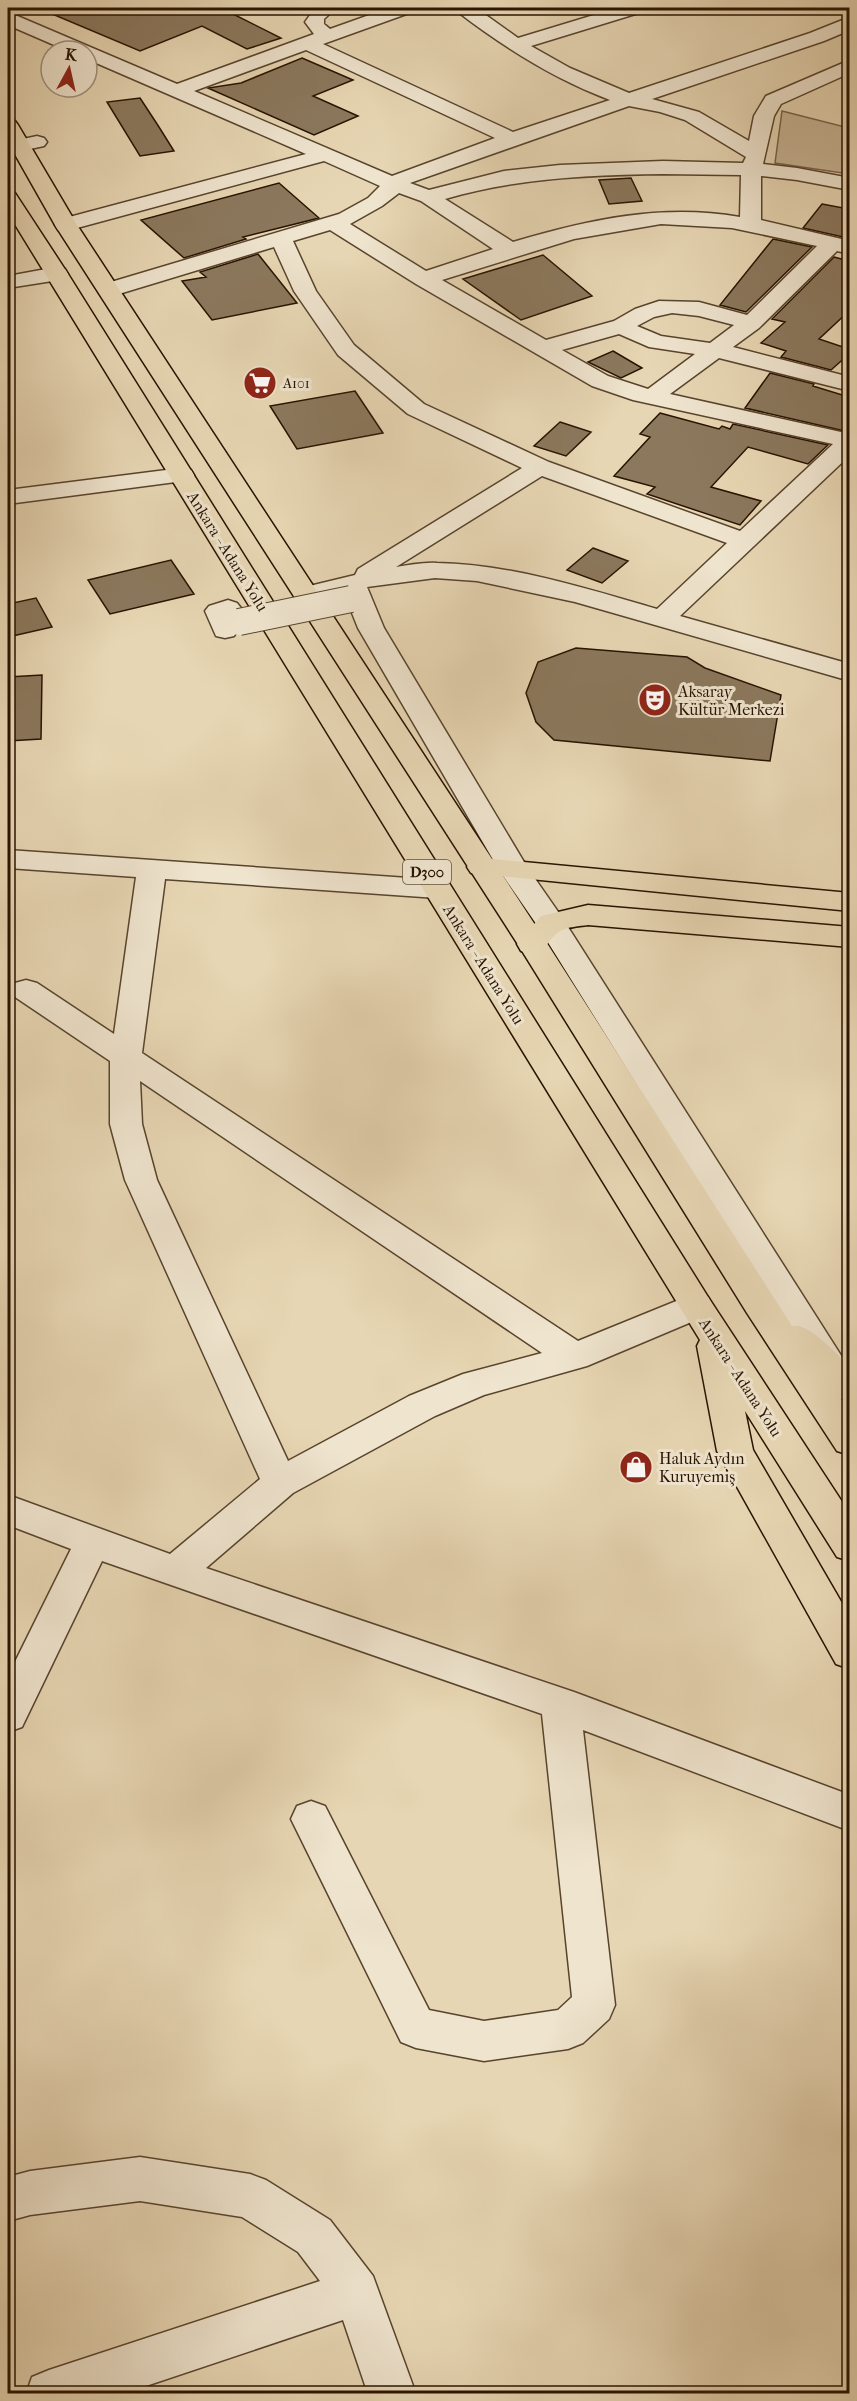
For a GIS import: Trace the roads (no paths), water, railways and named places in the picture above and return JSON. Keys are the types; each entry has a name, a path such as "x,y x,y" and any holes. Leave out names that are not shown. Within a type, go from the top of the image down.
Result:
{"main road":[{"name":"D300","path":"8,125 66,225 481,867 542,934 759,1304 849,1441"},
{"name":"Ankara - Adana Yolu","path":"8,197 703,1318 849,1546"},
{"path":"481,867 849,902"},
{"path":"542,934 588,915 849,937"},
{"path":"759,1304 845,1382"},
{"path":"703,1318 735,1451 849,1653"}],"street":[{"path":"8,12 22,8"},
{"path":"327,8 316,15 314,22 315,26 327,36"},
{"path":"175,91 405,8"},
{"path":"465,8 490,28 550,67 630,100 670,108 719,130 754,162"},
{"path":"515,45 635,8"},
{"path":"836,8 849,14"},
{"path":"8,18 56,39"},
{"path":"392,183 512,139 817,37 849,23"},
{"path":"817,37 849,47"},
{"path":"306,43 512,139"},
{"path":"99,58 428,197 510,250"},
{"path":"750,226 754,162 764,116 772,100 849,66"},
{"path":"66,225 324,155"},
{"path":"428,197 485,181 532,173 754,162 849,183"},
{"path":"109,290 346,218 390,191 392,183"},
{"path":"424,279 569,231 663,218 702,219 750,226 841,246"},
{"path":"332,222 424,279 600,381 652,397 849,441"},
{"path":"281,238 305,291 346,350 416,409 540,467 744,541"},
{"path":"652,397 717,351 841,246"},
{"path":"8,282 57,274"},
{"path":"543,348 622,326 645,312 661,308 700,309 751,323"},
{"path":"622,326 658,343 717,351 849,384"},
{"path":"662,619 849,441"},
{"path":"232,626 353,587 540,467"},
{"path":"8,497 182,475"},
{"path":"306,594 435,570 477,573 580,595 849,673"},
{"path":"353,587 371,628 514,870 542,934 845,1382"},
{"path":"8,859 437,889"},
{"path":"152,869 124,1072 126,1124 141,1180 280,1483"},
{"path":"26,990 576,1357"},
{"path":"174,1572 280,1483 422,1406 475,1384 576,1357 703,1318"},
{"path":"8,1510 174,1572 560,1704 849,1813"},
{"path":"8,1715 93,1542"},
{"path":"311,1819 416,2028 484,2041 568,2030 594,2005 560,1704"},
{"path":"8,2199 30,2193 140,2179 250,2196 314,2236 357,2292 392,2394"},
{"path":"49,2394 357,2292"}],"place":[{"name":"A101","path":"260,383"},
{"name":"Aksaray Kültür Merkezi","path":"655,700"},
{"name":"Haluk Aydın Kuruyemiş","path":"636,1467"}]}
